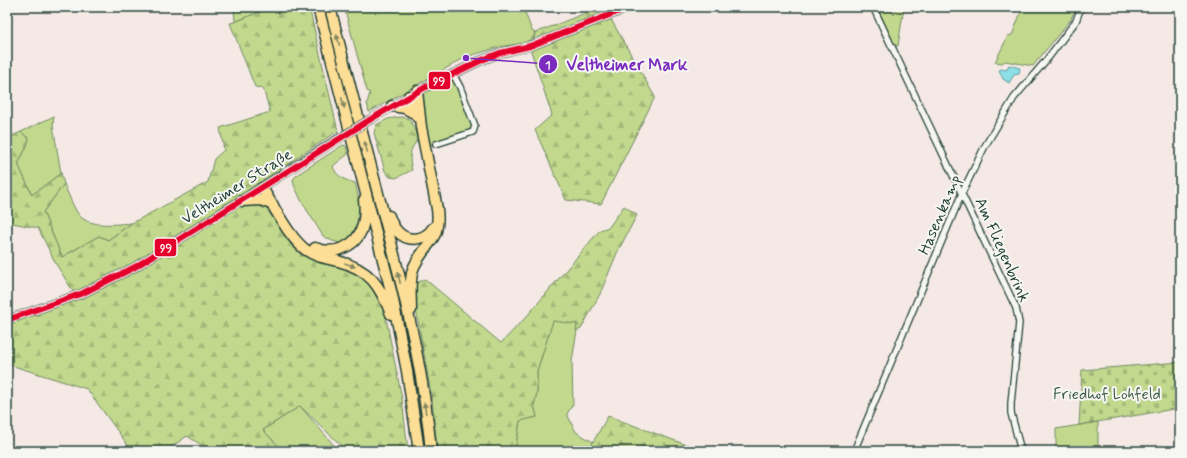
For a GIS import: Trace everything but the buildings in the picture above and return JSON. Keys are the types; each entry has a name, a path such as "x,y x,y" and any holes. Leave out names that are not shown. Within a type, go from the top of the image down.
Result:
{"highway":[{"path":"318,7 392,295 413,404 419,451"},
{"path":"330,7 376,184 411,330 431,451"},
{"path":"411,330 410,282 418,260 434,235 437,227 437,209 413,94"},
{"path":"413,94 416,114 421,127"},
{"path":"392,106 406,108 416,114"},
{"path":"265,186 295,231 311,246 324,252 332,252 352,244 363,226 365,210 364,184"},
{"path":"376,184 393,226 403,236 410,239 420,239 430,233 434,226 437,209"},
{"path":"265,186 273,205 291,234 306,250 314,255 357,268 374,281 386,301 401,339"},
{"path":"242,201 264,201 273,205"}],"main road":[{"name":"Veltheimer Straße","path":"7,320 83,292 135,267 340,138 413,94 482,60 500,53 530,46 630,7"}],"street":[{"name":"Am Fliegenbrink","path":"873,7 1016,308 1019,323 1011,414 1020,451"},
{"name":"Hasenkamp","path":"854,451 962,193 985,146 1007,109 1076,21 1081,7"},
{"path":"436,144 473,132 475,129 460,87 453,74"}],"green space":[{"path":"234,7 271,7 235,22"},
{"path":"271,7 309,7 338,131 248,190 258,205 263,205 267,209 287,239 302,255 319,262 346,267 362,276 371,287 385,313 402,399 408,451 347,451 300,406 263,430 283,451 211,451 187,436 166,451 132,451 87,389 7,364 7,325 56,306 76,296 56,264 38,228 7,222 7,138 21,132 29,139 18,164 32,195 61,173 64,184 43,212 62,257 99,236 108,240 132,223 208,182 214,159 224,150 220,128 270,112 263,88 255,87 230,23"},
{"path":"344,7 523,7 532,31 535,33 533,38 524,43 499,47 466,57 369,112 367,103 370,93 367,91"},
{"path":"604,7 655,97 601,204 566,200 535,130 552,115 531,51 535,33"},
{"path":"877,7 891,7 894,15 896,7 904,7 898,46 895,46"},
{"path":"1023,7 1076,7 1071,19 1033,66 1005,61 1002,63 995,62 1008,36 1012,35"},
{"path":"449,79 455,81 457,84 472,129 428,146 422,110 423,97 425,92"},
{"path":"54,116 53,125 61,173 32,195 18,164 29,139 21,132"},
{"path":"400,117 408,118 410,120 415,130 416,142 410,153 412,170 396,178 390,177 385,171 374,133 376,125 388,119"},
{"path":"343,145 346,146 348,154 333,166 336,173 344,179 355,183 359,210 357,224 354,230 349,237 341,243 332,241 323,236 302,202 294,185 293,179 298,174"},
{"path":"64,184 79,215 84,219 96,224 132,223 108,240 99,236 62,257 43,212"},
{"path":"624,206 637,215 617,253 600,294 581,329 576,331 577,324 553,321 537,371 537,392 534,406 537,417 520,421 515,451 437,451 432,399 415,304 414,284 425,279 501,343 527,316 600,230 609,227"},
{"path":"553,320 578,324 572,361 573,404 567,414 576,432 593,442 590,451 515,451 520,420 537,417 534,406 537,392 537,371"},
{"name":"Friedhof Lohfeld","path":"1180,362 1180,408 1079,425 1082,370"},
{"path":"300,406 339,451 283,451 263,430"},
{"path":"608,416 703,451 590,451 593,442"},
{"path":"1098,422 1098,451 1056,451 1056,429"}],"water":[{"path":"1009,65 1020,68 1019,74 1014,75 1009,83 1003,79 999,70 1006,70"}],"transit line":[{"name":"99","path":"7,320 83,293 135,267 371,119 424,88 482,60 500,53 530,46 630,7"}],"place":[{"name":"Veltheimer Mark","path":"466,58"}]}
